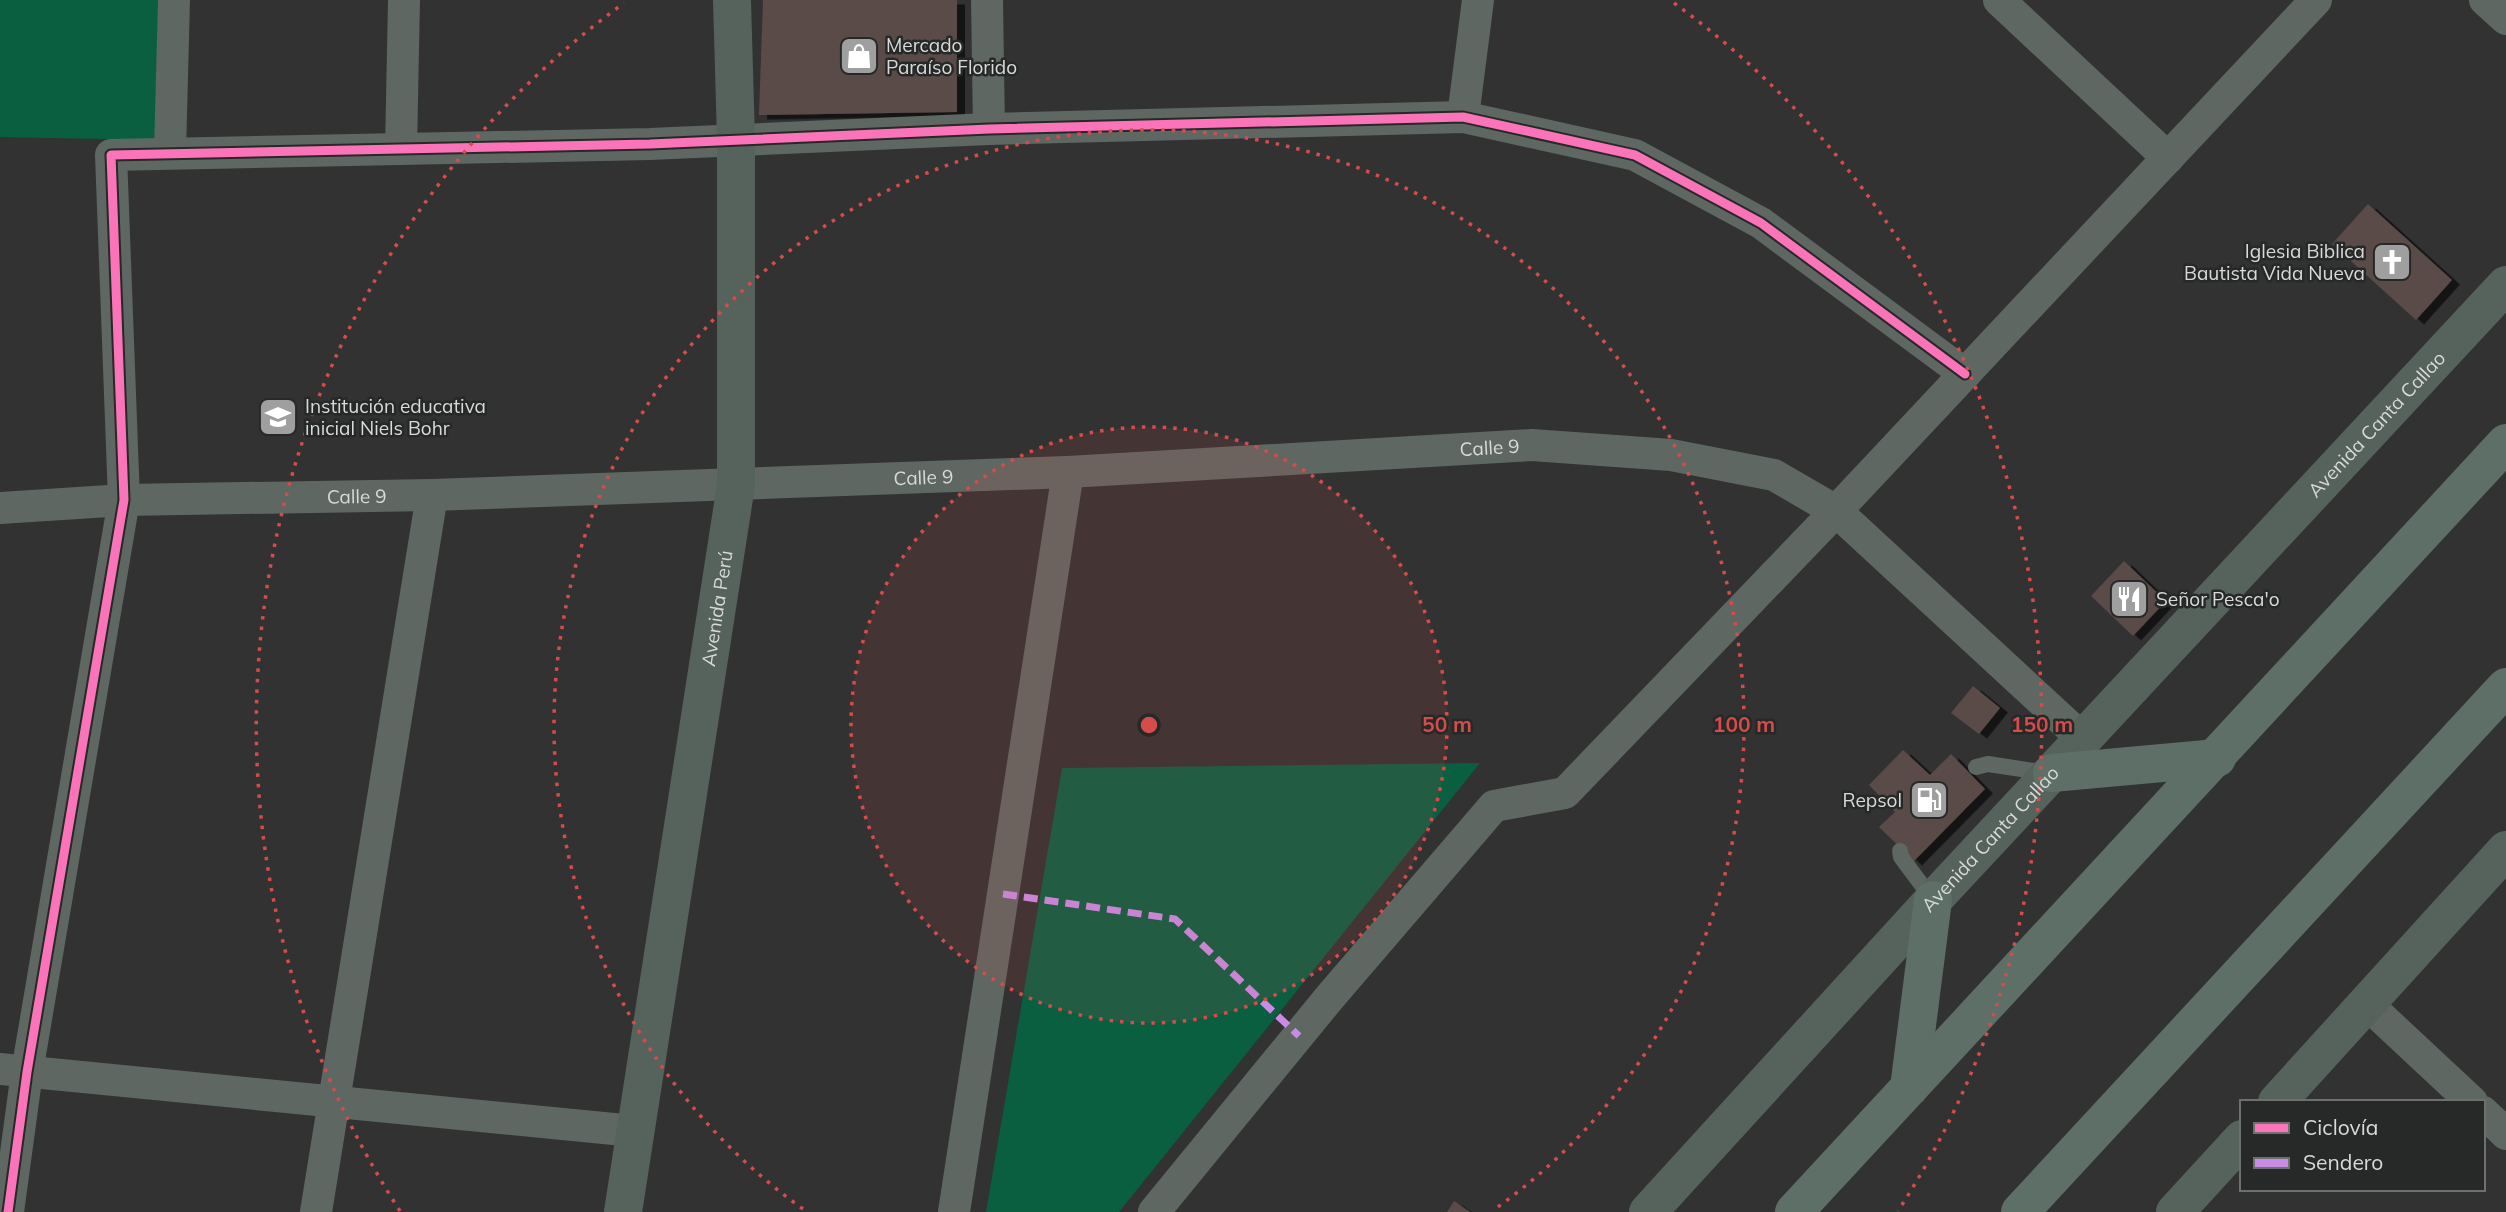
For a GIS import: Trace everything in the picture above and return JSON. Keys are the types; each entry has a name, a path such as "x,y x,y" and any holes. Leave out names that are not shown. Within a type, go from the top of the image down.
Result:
{"highway":[{"path":"1794,1212 2506,443"},
{"path":"2020,1212 2506,687"},
{"path":"2052,773 2217,758"},
{"path":"1909,1088 1933,900"}],"main road":[{"name":"Avenida Perú","path":"623,1212 736,485 736,139 732,0"},
{"name":"Avenida Canta Callao","path":"1648,1212 1933,900 2506,285"},
{"path":"2279,1100 2506,850"},
{"path":"2175,1212 2240,1141"}],"street":[{"path":"170,153 174,0"},
{"path":"401,149 404,0"},
{"path":"987,0 989,129"},
{"path":"1463,117 1478,0"},
{"path":"1999,0 2168,158"},
{"path":"1154,1212 1330,997 1494,806 1565,793 1836,511 2316,0"},
{"path":"2485,0 2506,19"},
{"path":"8,1212 14,1071 124,500 111,155 650,144 989,129 1463,117 1634,155 1762,223 1965,374"},
{"name":"Calle 9","path":"0,508 124,500 432,495 1068,472 1532,445 1671,455 1774,475 1836,511 2083,739"},
{"path":"954,1212 1068,472"},
{"path":"316,1212 432,495"},
{"path":"2367,1004 2470,1100"},
{"path":"14,1071 634,1131"},
{"path":"2485,1114 2506,1133"}],"lane":[{"path":"1976,767 1988,764 2052,773"},
{"path":"1900,851 1901,857 1933,900"}],"green space":[{"path":"0,0 159,0 156,140 0,137"},
{"path":"1480,763 1119,1212 986,1212 1062,768"}],"building":[{"name":"Mercado Paraíso Florido","path":"763,0 957,0 957,112 759,115"},
{"name":"Iglesia Biblica Bautista Vida Nueva","path":"2368,204 2452,280 2416,320 2332,244"},
{"name":"Señor Pesca'o","path":"2124,561 2166,601 2133,636 2091,596"},
{"path":"1973,686 2000,708 1979,734 1951,713"},
{"name":"Repsol","path":"1903,750 1930,775 1951,754 1985,789 1914,861 1879,827 1895,812 1869,785"},
{"path":"1454,1201 1470,1212 1447,1212"}],"marked path":[{"path":"1003,894 1175,919 1299,1036"}],"cycle path":[{"path":"8,1212 27,1072 124,500 111,155 650,144 989,129 1463,117 1635,155 1761,223 1965,374"}],"place":[{"name":"Mercado Paraíso Florido","path":"859,56"},
{"name":"Iglesia Biblica Bautista Vida Nueva","path":"2392,262"},
{"name":"Institución educativa inicial Niels Bohr","path":"278,417"},
{"name":"Señor Pesca'o","path":"2129,599"},
{"name":"Repsol","path":"1929,800"}]}
